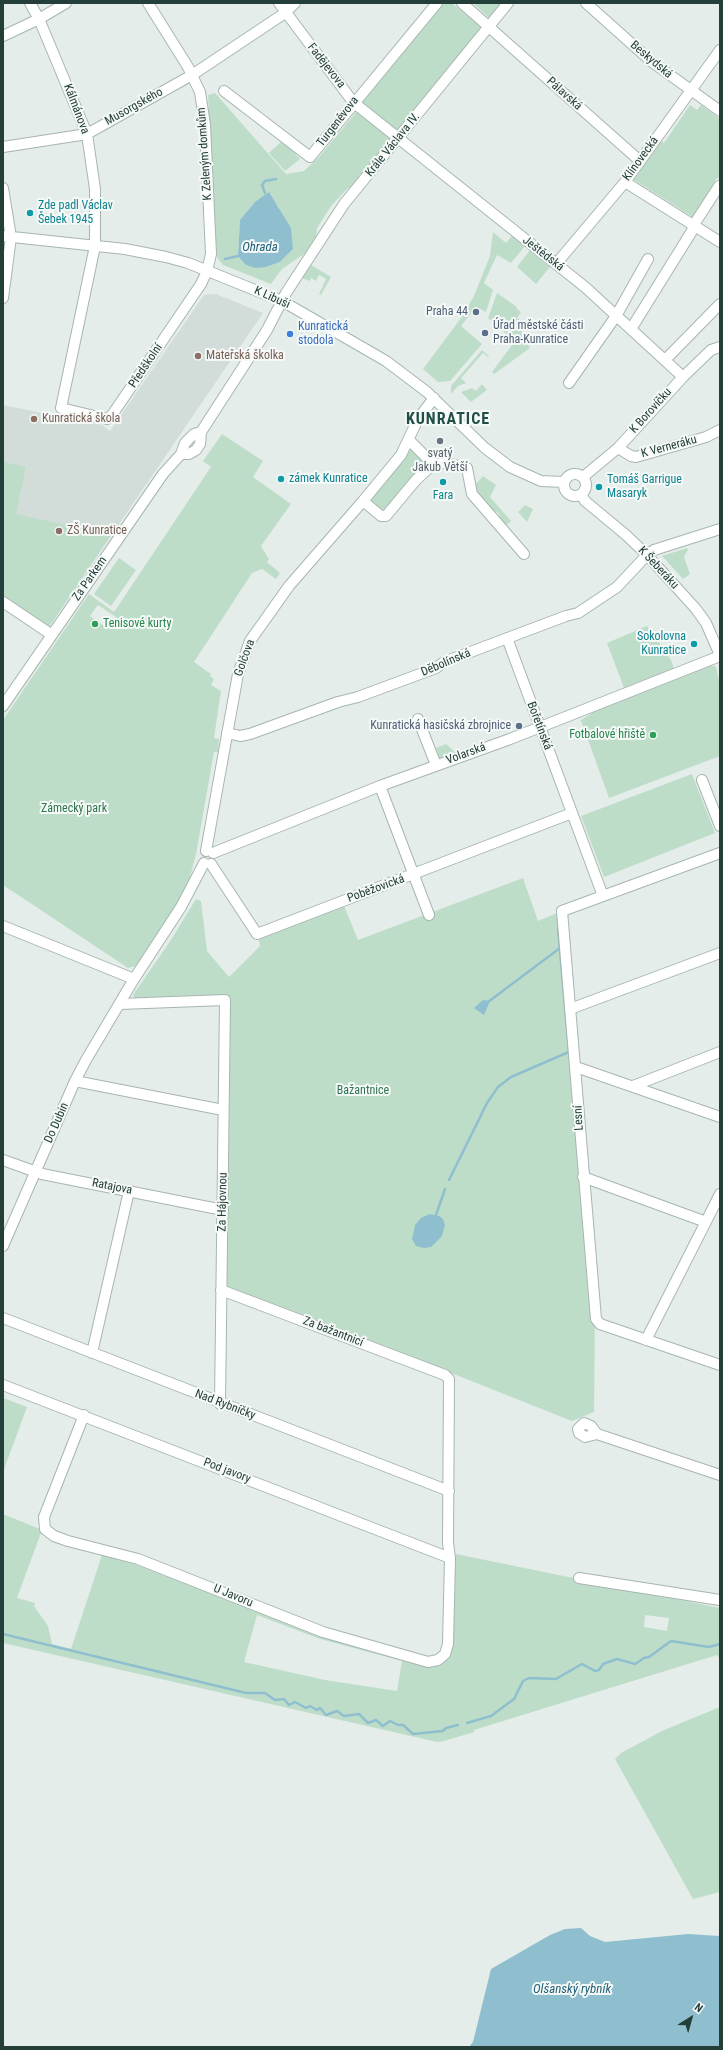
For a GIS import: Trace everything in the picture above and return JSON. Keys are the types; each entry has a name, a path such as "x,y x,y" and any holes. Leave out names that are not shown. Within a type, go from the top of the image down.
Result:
{"street":[{"name":"Kálmánova","path":"30,3 39,18 87,134 95,189 95,246 61,408"},
{"path":"3,36 66,3"},
{"name":"K Zeleným domkům","path":"148,3 192,75 200,92 205,125 210,246 207,271"},
{"name":"Fadějevova","path":"279,3 285,14 353,102 398,138"},
{"name":"Musorgského","path":"3,147 87,134 192,75 285,14 295,3"},
{"name":"Turgeněvova","path":"224,91 310,157 353,102 437,3"},
{"name":"Pálavská","path":"462,3 640,161"},
{"name":"Krále Václava IV.","path":"284,297 344,204 508,3"},
{"name":"Beskydská","path":"586,3 652,62 690,91 720,111"},
{"name":"Klínovecká","path":"556,264 625,182 720,50"},
{"name":"Ještědská","path":"398,138 585,287 683,377"},
{"path":"625,182 720,242"},
{"path":"631,329 692,231 693,226 719,186 720,187"},
{"path":"3,188 7,236 3,298"},
{"name":"K Libuši","path":"7,236 136,251 166,257 284,297 376,354 498,459 524,474 541,481 564,482"},
{"path":"569,383 616,316 648,259"},
{"name":"Předškolní","path":"61,408 107,419 112,416 201,284 207,271"},
{"name":"Za Parkem","path":"3,706 163,474 181,454 189,454 196,450 200,444 201,432 267,330 284,297"},
{"path":"665,360 720,304"},
{"name":"K Borovíčku","path":"583,477 618,448 683,377 711,350 720,346"},
{"path":"432,402 418,419 409,440 434,464"},
{"name":"K Verneráku","path":"618,448 631,456 636,457 706,437 720,430"},
{"name":"Golčova","path":"207,864 214,860 209,852 227,733 238,674 250,641 289,586 401,455 409,440"},
{"path":"363,501 381,516 386,516 416,480 434,464 446,463 467,468 472,494 524,554"},
{"path":"572,474 578,474 583,477 586,484 581,494 575,496 569,494 565,490 564,482 567,477 572,474"},
{"name":"K Šeberáku","path":"581,494 585,501 647,555 696,609 706,624 720,655"},
{"path":"647,555 654,550 720,529"},
{"name":"Děbolínská","path":"227,733 240,736 250,734 338,702 358,698 436,668 444,662 566,616 578,613 617,587 647,555"},
{"path":"3,602 52,635"},
{"name":"Bořetínská","path":"507,638 604,896"},
{"name":"Volarská","path":"209,852 436,765 510,740 720,655"},
{"path":"418,719 436,765"},
{"path":"702,780 720,826"},
{"path":"380,786 428,915"},
{"name":"Poběžovická","path":"207,864 257,934 572,813"},
{"path":"604,896 720,853"},
{"path":"3,926 134,979 207,864"},
{"name":"Lesní","path":"604,896 562,911 576,1067 583,1177 595,1315 600,1324 646,1340"},
{"path":"570,1009 720,953"},
{"name":"Do Dubin","path":"3,1246 75,1081 134,979"},
{"name":"Za Hájovnou","path":"120,1004 225,1000 220,1404"},
{"path":"633,1086 720,1052"},
{"path":"576,1067 720,1117"},
{"path":"75,1081 223,1110"},
{"name":"Ratajova","path":"3,1160 35,1172 223,1210"},
{"path":"583,1177 706,1222"},
{"path":"92,1353 129,1191"},
{"path":"720,1194 646,1340 720,1365"},
{"name":"Za bažantnicí","path":"221,1290 445,1375"},
{"name":"Nad Rybníčky","path":"3,1318 220,1404 448,1491"},
{"name":"U Javoru","path":"84,1415 44,1517 45,1529 54,1536 138,1559 324,1632 428,1662 438,1660 445,1654 447,1649 450,1558 448,1542 449,1379 445,1375"},
{"name":"Pod javory","path":"3,1385 84,1415 450,1558"},
{"path":"596,1434 720,1475"},
{"path":"579,1578 720,1600"}],"shaded area":[{"name":"ZŠ Kunratice","path":"216,294 263,313 49,627 3,596 3,405 102,425 110,431 204,295"}],"green space":[{"path":"441,3 452,3 482,28 398,131 360,102"},
{"path":"473,3 501,3 489,18"},
{"path":"215,93 286,174 304,171 319,157 357,111 392,139 355,184 346,190 331,206 317,228 316,237 307,252 282,269 271,284 223,265 217,257 208,95","holes":["278,205 293,249 280,262 266,267 238,256 240,220"]},
{"path":"690,105 697,110 701,105 720,119 720,179 717,178 693,217 634,180 661,141 664,143"},
{"path":"283,140 300,159 285,171 269,153"},
{"path":"493,232 506,243 512,236 525,246 511,263 497,255 484,283 493,290 486,312 476,307 461,326 482,344 450,381 438,382 423,369 461,318 474,296 490,256"},
{"path":"530,250 550,267 536,284 517,267"},
{"path":"311,265 331,277 321,295 319,294 326,279 319,275 316,281 311,278 310,281 302,278"},
{"path":"497,293 517,307 516,308 521,312 517,318 527,325 521,333 530,348 494,374 492,372 515,341 488,318"},
{"path":"482,350 489,356 488,357 483,353 461,378 466,383 458,386 451,394 451,386"},
{"path":"482,384 487,390 471,402 461,392 472,388 476,391"},
{"name":"Zámecký park","path":"222,434 263,461 253,477 291,504 261,546 269,559 267,562 280,573 276,579 262,569 252,573 194,662 211,674 210,676 214,679 211,685 221,691 214,738 219,739 218,752 214,752 196,854 189,881 174,911 135,966 128,968 3,885 3,720 89,594 114,612 211,467 203,461","holes":["98,605 116,617 108,629 90,616"]},
{"path":"410,450 414,451 426,462 387,508 381,510 370,500"},
{"path":"3,462 26,467 16,514 111,535 49,627 3,595"},
{"path":"483,476 496,485 490,497 511,521 503,528 496,520 500,515 496,511 494,513 488,503 484,505 477,495 474,486"},
{"path":"525,505 533,509 527,522 518,512"},
{"path":"687,548 688,550 684,557 690,574 683,579 662,556"},
{"path":"119,558 136,570 111,606 94,594"},
{"path":"647,626 671,660 674,669 624,688 607,643"},
{"name":"Fotbalové hřiště","path":"711,665 716,667 720,684 720,756 609,798 580,721 599,708"},
{"path":"446,744 456,753 440,759 436,748"},
{"path":"692,774 715,833 604,877 581,816"},
{"name":"Bažantnice","path":"523,878 538,921 562,911 595,1317 594,1412 572,1421 451,1373 445,1375 221,1290 225,997 134,998 133,995 171,940 196,899 201,901 207,951 229,977 260,946 257,934 342,901 358,940"},
{"path":"3,1398 27,1407 3,1472"},
{"path":"3,1514 42,1530 17,1598 35,1603 34,1606 48,1626 52,1644 71,1649 102,1555 140,1566 323,1637 430,1667 444,1663 451,1655 456,1554 720,1608 720,1659 717,1655 474,1730 474,1732 437,1742 3,1643","holes":["257,1615 320,1639 402,1661 397,1691 325,1680 244,1662","645,1615 669,1618 667,1631 644,1627"]},
{"path":"720,1707 720,1892 693,1899 615,1759 621,1753 664,1730"}],"water":[{"name":"Ohrada","path":"269,192 291,228 293,249 280,262 266,267 255,268 246,265 238,256 240,220 255,202"},
{"path":"483,1000 490,1001 484,1015 474,1008"},
{"path":"430,1214 439,1216 443,1219 445,1225 442,1236 431,1247 424,1248 416,1246 412,1239 415,1225 421,1218"},
{"name":"Olšanský rybník","path":"581,1928 590,1936 605,1942 688,1934 720,1936 720,2047 469,2047 473,2042 491,1969 550,1935 565,1929"}],"waterway":[{"path":"265,193 262,185 265,181 276,179"},
{"path":"225,259 238,256"},
{"path":"558,928 569,1051"},
{"path":"488,1002 560,948"},
{"path":"449,1180 487,1103 498,1087 511,1077 571,1051"},
{"path":"436,1215 445,1189"},
{"path":"3,1634 246,1693 265,1693 275,1700 284,1699 289,1705 295,1702 306,1708 310,1706 317,1710 320,1708 326,1715 337,1711 344,1716 359,1714 368,1723 376,1720 383,1726 390,1721 398,1725 403,1725 413,1734 443,1731 446,1728 458,1725"},
{"path":"467,1723 491,1716 514,1699 523,1681 529,1678 556,1679 582,1664 595,1671 599,1670 603,1664 617,1659 635,1664 644,1658 649,1657 671,1641 709,1647 720,1644"}],"place":[{"name":"Zde padl Václav Šebek 1945","path":"30,213"},
{"name":"Praha 44","path":"476,312"},
{"name":"Úřad městské části Praha-Kunratice","path":"485,333"},
{"name":"Kunratická stodola","path":"290,334"},
{"name":"Mateřská školka","path":"198,356"},
{"name":"Kunratická škola","path":"34,419"},
{"name":"svatý Jakub Větší","path":"440,441"},
{"name":"zámek Kunratice","path":"281,479"},
{"name":"Fara","path":"443,482"},
{"name":"Tomáš Garrigue Masaryk","path":"599,487"},
{"name":"ZŠ Kunratice","path":"59,531"},
{"name":"Tenisové kurty","path":"95,624"},
{"name":"Sokolovna Kunratice","path":"694,644"},
{"name":"Kunratická hasičská zbrojnice","path":"519,726"},
{"name":"Fotbalové hřiště","path":"653,735"}],"district":[{"name":"KUNRATICE","path":"448,420"}]}
